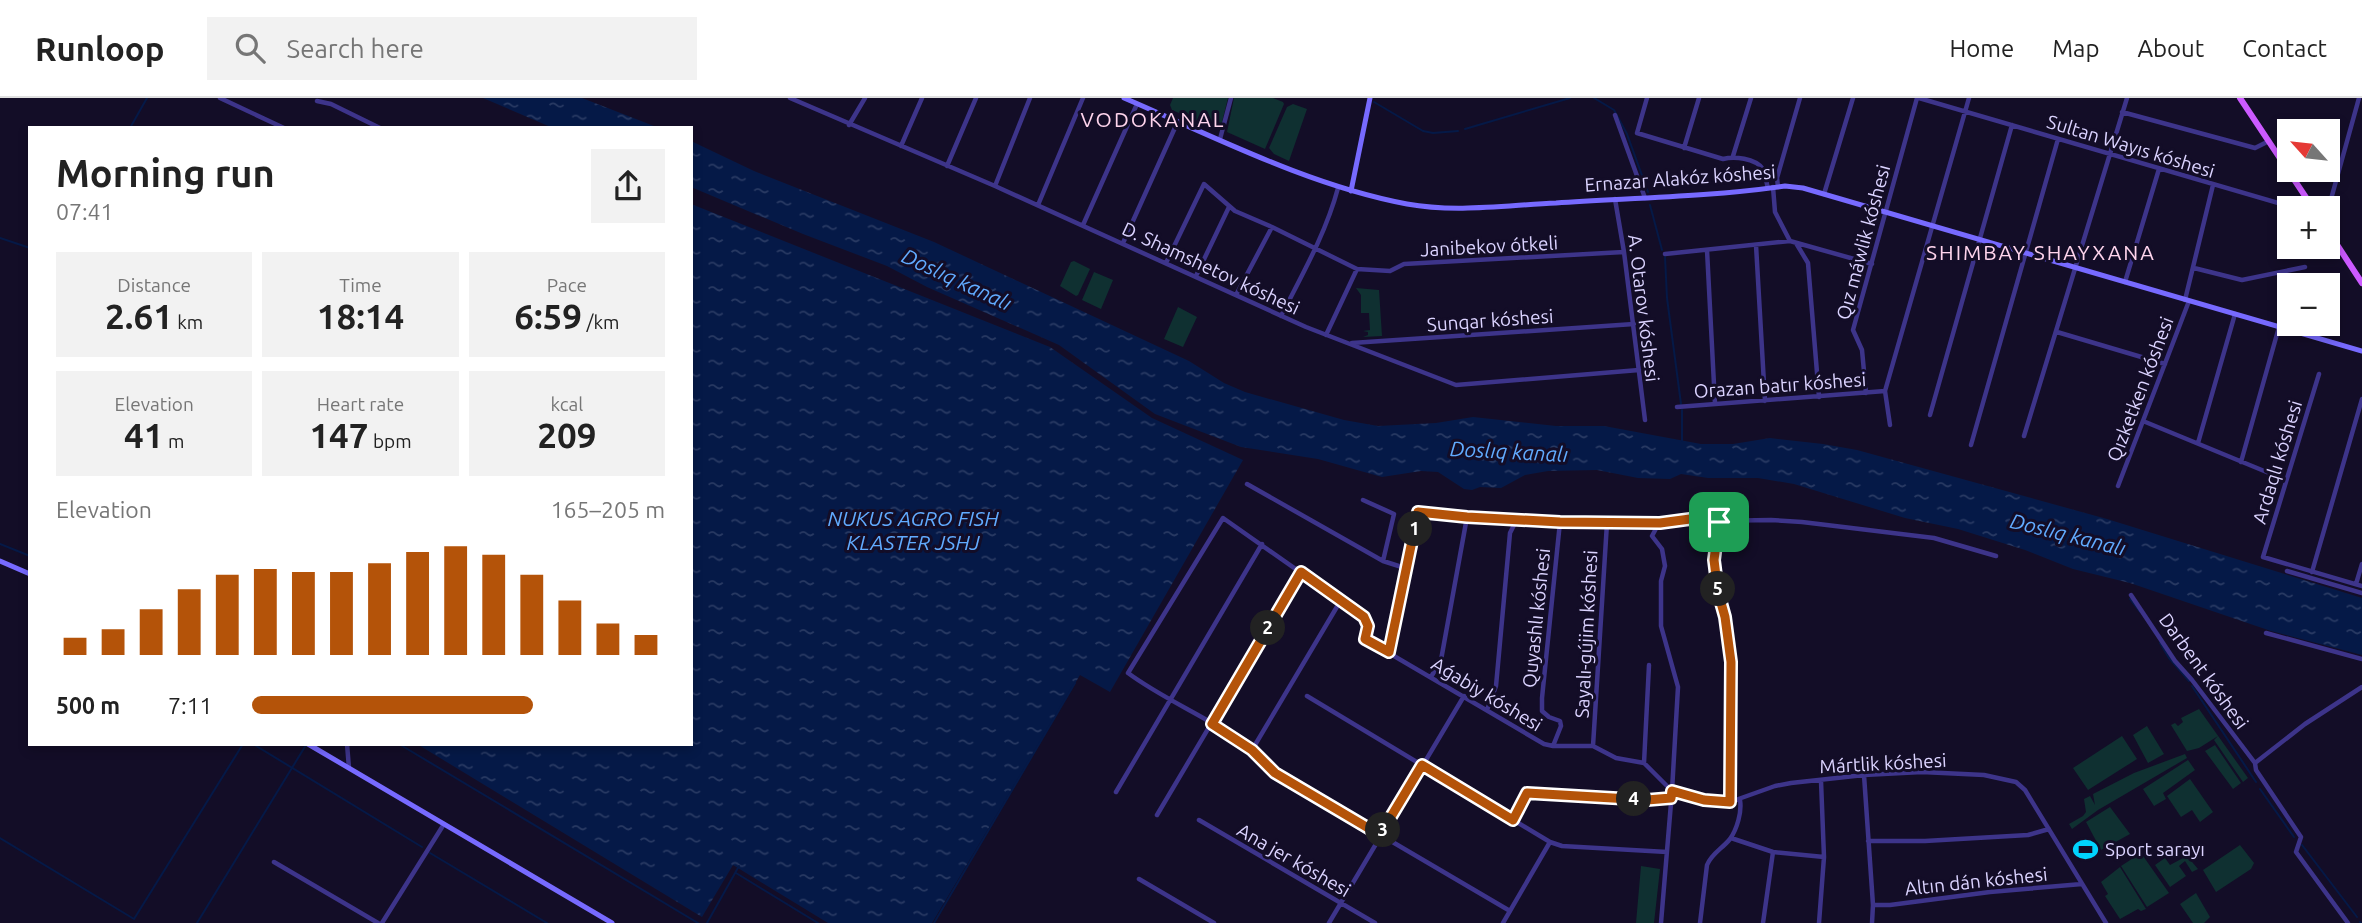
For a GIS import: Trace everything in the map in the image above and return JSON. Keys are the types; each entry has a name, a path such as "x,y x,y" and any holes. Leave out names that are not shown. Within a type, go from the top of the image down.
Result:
{"main road":[{"name":"Ernazar Alakóz kóshesi","path":"1124,98 1339,188 1429,208 1645,198 1773,187 1802,188 2277,326"},
{"path":"1351,191 1370,98"},
{"path":"2240,98 2305,196"},
{"path":"2340,249 2362,283"},
{"name":"Ernazar Alakóz kóshesi","path":"2310,336 2362,351"},
{"path":"0,561 28,573"},
{"path":"312,746 612,923"}],"street":[{"path":"219,98 280,126"},
{"name":"D. Shamshetov kóshesi","path":"790,98 1038,205 1281,316 1456,385 1639,370"},
{"path":"805,105 808,98"},
{"path":"849,125 864,98"},
{"path":"901,146 922,98"},
{"path":"947,166 976,98"},
{"path":"995,186 1030,98"},
{"path":"1038,205 1083,98"},
{"path":"1220,139 1231,98"},
{"path":"1647,98 1637,133 1723,159 1733,156 1752,161 1763,169 1773,187 1775,212 1808,263 1819,397"},
{"path":"1684,148 1699,98"},
{"path":"1733,156 1751,98"},
{"path":"1773,187 1800,98"},
{"path":"1824,194 1853,98"},
{"name":"Sultan Wayıs kóshesi","path":"1918,98 2277,203"},
{"name":"Qız máwlik kóshesi","path":"1866,393 1862,350 1853,330 1918,98"},
{"path":"1889,425 1885,391 1969,98"},
{"path":"2024,436 2127,98"},
{"path":"2332,196 2358,98"},
{"path":"317,101 331,104 376,126"},
{"path":"1083,225 1137,104"},
{"path":"2122,112 2255,148 2269,141"},
{"path":"1615,115 1645,198"},
{"path":"1123,243 1178,121"},
{"path":"1930,415 2012,125"},
{"path":"1972,445 2058,139"},
{"path":"2125,283 2159,169"},
{"path":"1166,263 1204,184 1235,212 1357,269 1326,335"},
{"name":"Qızketken kóshesi","path":"2118,486 2187,301 2213,185"},
{"path":"1281,316 1315,248 1339,188"},
{"name":"A. Otarov kóshesi","path":"1615,199 1645,420"},
{"path":"1196,276 1230,207"},
{"path":"1236,295 1272,227"},
{"path":"1665,254 1793,241 1872,264"},
{"path":"1756,245 1765,401"},
{"path":"1707,250 1715,404"},
{"name":"Janibekov ótkeli","path":"1357,269 1390,271 1404,264 1624,253"},
{"path":"2194,268 2242,280 2305,267"},
{"path":"2197,443 2235,314"},
{"name":"Sunqar kóshesi","path":"1348,344 1634,324"},
{"path":"2057,332 2165,364"},
{"path":"2241,462 2277,334"},
{"name":"Ardaqlı kóshesi","path":"2312,572 2263,557 2319,374"},
{"name":"Orazan batır kóshesi","path":"1677,407 1885,391"},
{"path":"2362,399 2312,572 2362,586"},
{"path":"2143,421 2286,480"},
{"path":"1247,484 1383,561 1408,569"},
{"path":"1363,500 1394,514 1383,561"},
{"path":"1389,652 1418,512 1560,522 1771,520 1934,538 1996,556"},
{"path":"1431,677 1441,660 1467,517"},
{"path":"1252,750 1341,600 1223,518 1128,673 1252,750 1275,773 1510,911"},
{"path":"1487,710 1496,686 1510,533 1516,521"},
{"name":"Quyashlı kóshesi","path":"1553,746 1561,726 1560,722 1542,711 1542,698 1560,522"},
{"path":"1719,522 1714,560 1731,662 1730,802"},
{"name":"Sayalı-gújim kóshesi","path":"1593,746 1606,523"},
{"path":"1660,523 1651,536 1662,549 1664,566 1661,581 1661,626 1678,687 1661,923"},
{"path":"1116,792 1262,544"},
{"path":"2356,584 2362,564"},
{"path":"2287,571 2362,593"},
{"path":"1157,815 1301,572"},
{"name":"Darbent kóshesi","path":"2131,595 2175,661 2255,763 2256,770 2301,837 2296,852 2348,923"},
{"name":"Aǵabiy kóshesi","path":"1341,600 1364,617 1368,626 1365,639 1544,744 1593,746 1616,758 1644,763"},
{"path":"2266,633 2362,659"},
{"path":"1650,665 1644,763 1672,791"},
{"path":"2255,763 2305,724 2362,687"},
{"path":"1307,696 1550,842 1562,846 1667,852"},
{"path":"1329,923 1464,696"},
{"path":"347,746 349,768"},
{"name":"Mártlik kóshesi","path":"1672,791 1704,800 1730,802 1775,786 1864,775 1922,772 2008,779 2025,790 2106,923"},
{"path":"1864,775 1872,923"},
{"path":"1819,923 1824,857 1821,780"},
{"path":"1513,820 1527,793 1647,800 1671,798"},
{"path":"1700,923 1707,865 1710,857 1731,838 1742,810 1740,800"},
{"name":"Ana jer kóshesi","path":"1199,821 1375,923"},
{"path":"274,862 380,923 444,824"},
{"path":"1868,841 1925,841 2028,835 2049,829"},
{"path":"1731,838 1773,852 1824,857"},
{"path":"1503,923 1550,842"},
{"path":"1763,923 1773,852"},
{"path":"1139,879 1214,923"},
{"name":"Altın dán kóshesi","path":"1873,905 2081,884"}],"green space":[{"path":"1173,98 1228,98 1221,126 1214,128 1172,110 1170,105"},
{"path":"1234,98 1273,98 1283,102 1265,149 1227,132"},
{"path":"1293,104 1307,109 1289,161 1274,154 1269,148 1287,107"},
{"path":"1071,262 1090,269 1076,296 1060,286"},
{"path":"1094,272 1113,280 1101,309 1082,300"},
{"path":"1356,288 1379,290 1382,336 1363,337 1368,335 1368,332 1363,331 1370,330 1369,313 1361,313 1361,295"},
{"path":"1178,307 1197,317 1183,347 1164,339"},
{"path":"2199,709 2248,778 2243,782 2214,740 2218,736 2199,748 2187,751 2171,725 2175,723 2178,726 2183,722 2181,718"},
{"path":"2147,726 2164,754 2148,763 2133,735"},
{"path":"2122,736 2137,759 2088,790 2073,768"},
{"path":"2215,745 2241,783 2233,789 2205,751"},
{"path":"2185,754 2187,758 2098,810 2072,829 2069,824 2086,812 2084,799 2090,796 2095,805 2093,794 2134,773"},
{"path":"2188,760 2195,770 2163,793 2166,799 2154,806 2143,789"},
{"path":"2190,779 2213,812 2200,822 2192,810 2181,817 2167,796"},
{"path":"2110,807 2130,834 2101,850 2086,822"},
{"path":"2240,845 2254,863 2251,869 2216,892 2203,870"},
{"path":"2141,853 2169,893 2147,907 2121,866"},
{"path":"2187,856 2198,869 2192,872 2185,861 2179,866 2186,876 2170,887 2155,865 2165,858 2170,865"},
{"path":"1641,866 1660,869 1654,923 1636,923"},
{"path":"2120,867 2146,909 2138,909 2120,919 2105,896 2108,894 2101,882"},
{"path":"2196,893 2210,917 2204,923 2193,923 2180,904"}],"water":[{"path":"483,98 582,98 654,126 548,126"},
{"name":"Doslıq kanalı","path":"693,142 754,171 934,242 1189,361 1224,383 1245,392 1344,420 1378,426 1436,423 1473,417 1556,426 1604,426 1701,444 1733,444 1770,438 1857,450 2107,519 2362,598 2362,655 2271,631 2130,583 2073,569 2025,550 1958,529 1905,518 1794,484 1758,478 1708,478 1681,474 1670,479 1638,478 1597,470 1548,471 1525,475 1501,488 1480,487 1472,490 1464,489 1438,472 1421,471 1382,477 1318,459 1241,447 1155,414 1059,345 927,287 887,266 693,188"},
{"name":"NUKUS AGRO FISH KLASTER JSHJ","path":"693,205 1050,347 1152,418 1243,460 1110,692 1080,675 932,923 828,923 733,865 702,917 420,746 693,746"}],"waterway":[{"path":"131,126 147,98"},
{"path":"1465,129 1570,98"},
{"path":"1594,98 1614,110 1627,134 1648,192"},
{"path":"1374,102 1423,131 1458,131"},
{"path":"1650,205 1662,250"},
{"path":"0,238 28,247"},
{"path":"1665,257 1667,298 1681,404"},
{"path":"1682,410 1682,441"},
{"path":"0,544 28,555"},
{"path":"2130,599 2140,612"},
{"path":"2160,643 2189,681"},
{"path":"934,923 1075,683"},
{"path":"2192,686 2256,782"},
{"path":"0,838 134,919 242,746"},
{"path":"256,746 422,847"},
{"path":"197,923 305,746"},
{"path":"402,746 698,923"},
{"path":"2260,789 2294,837"},
{"path":"2302,845 2357,917"},
{"path":"430,853 547,923"},
{"path":"707,923 739,866"},
{"path":"736,873 818,923"}],"place":[{"name":"Sport sarayı","path":"2085,849"}],"district":[{"name":"VODOKANAL","path":"1153,119"},
{"name":"SHIMBAY SHAYXANA","path":"2041,252"}],"route":[{"path":"1418,512 1516,521 1660,523 1690,519 1719,522 1714,560 1731,662 1730,802 1704,800 1672,791 1671,798 1647,800 1527,793 1513,820 1422,765 1380,835 1275,773 1252,750 1212,724 1301,572 1364,617 1368,626 1365,639 1389,652 1418,512"}]}
